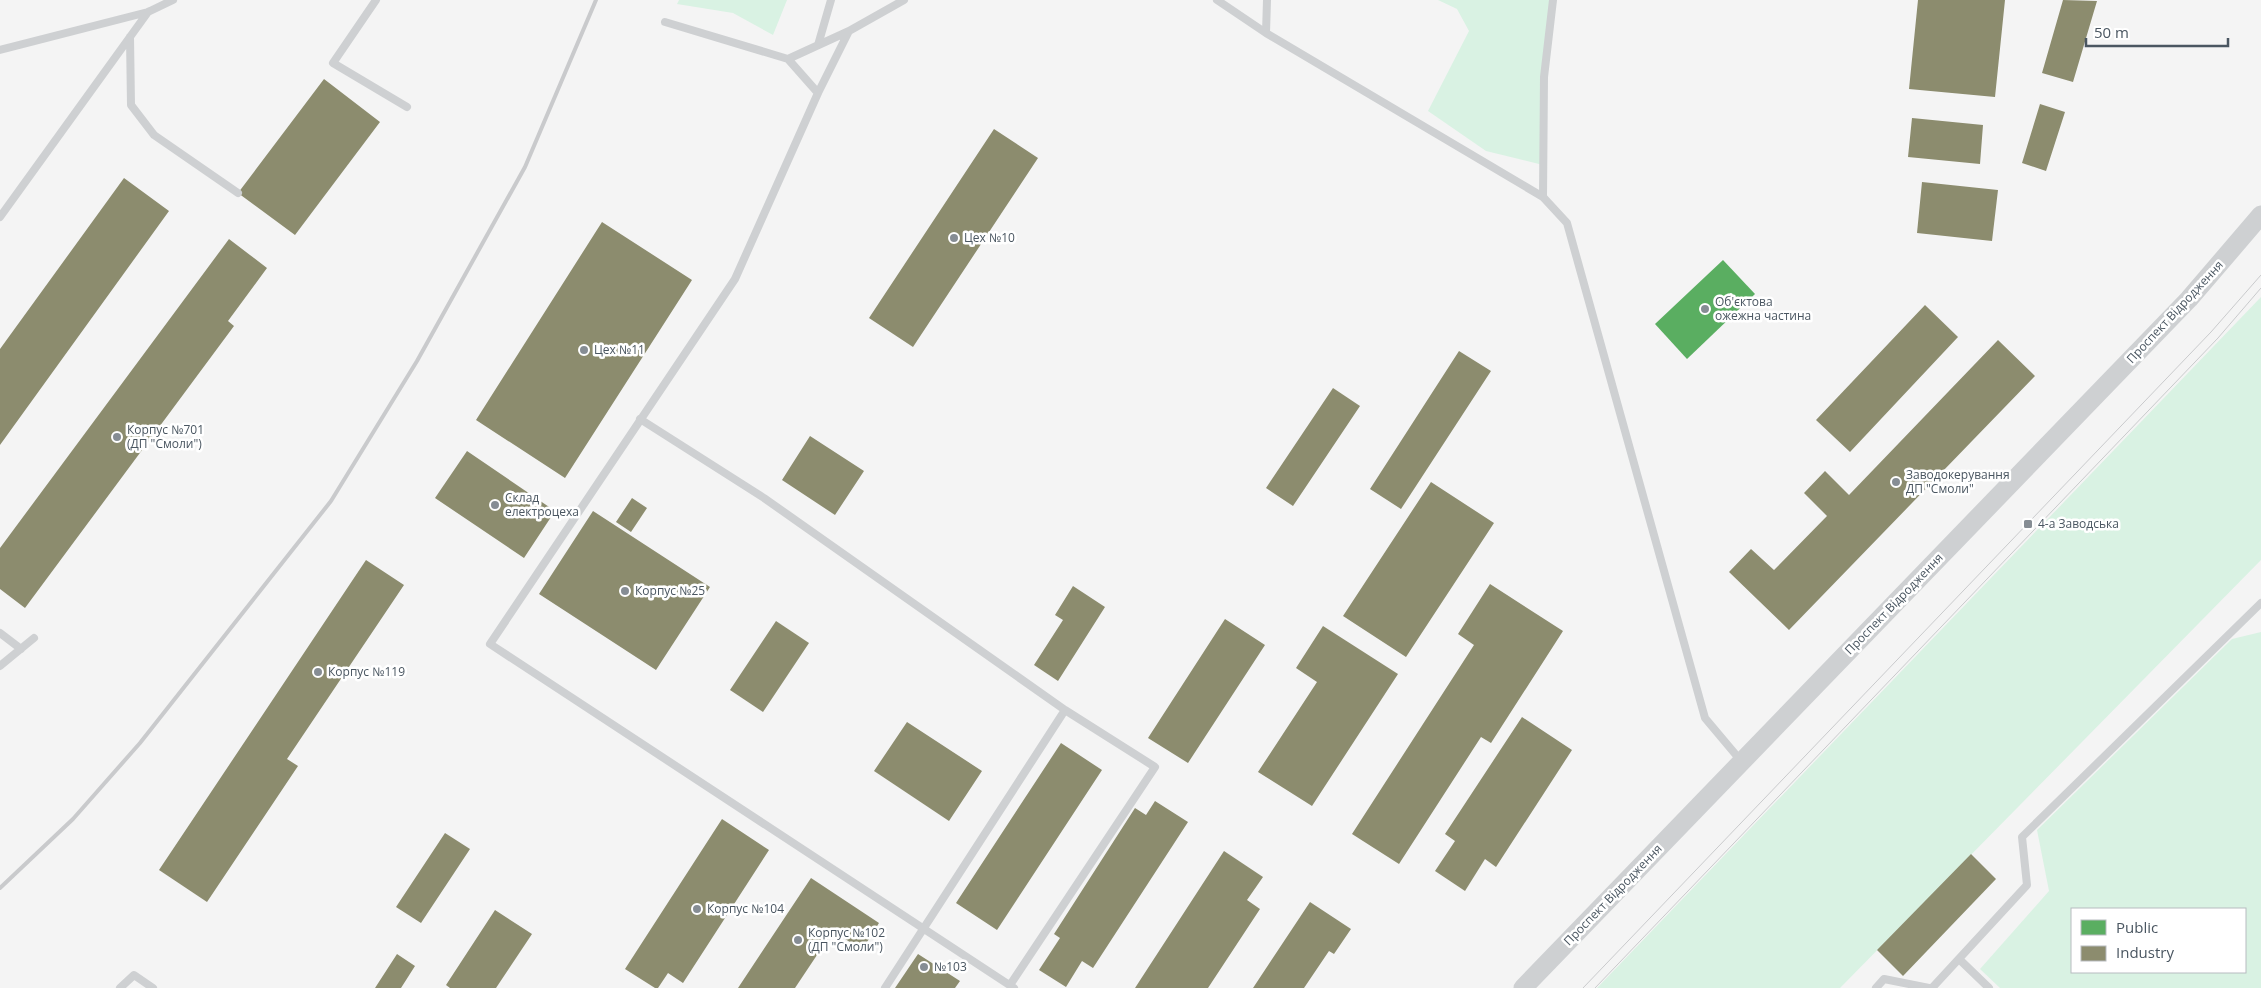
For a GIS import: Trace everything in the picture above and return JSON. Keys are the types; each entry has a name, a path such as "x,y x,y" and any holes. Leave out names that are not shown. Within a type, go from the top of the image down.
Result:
{"street":[{"name":"Проспект Відродження","path":"1522,988 2189,299 2261,215"}],"lane":[{"path":"0,50 148,12 173,0"},
{"path":"376,0 333,63 407,107"},
{"path":"818,45 831,0"},
{"path":"788,59 849,31 904,0"},
{"path":"1217,0 1266,33 1542,197 1567,223 1705,718 1742,762"},
{"path":"1266,0 1266,33"},
{"path":"1542,197 1544,77 1553,0"},
{"path":"0,217 148,12"},
{"path":"664,22 788,59 818,93"},
{"path":"640,420 764,498 1065,710 1155,767 1012,987 490,644 734,279 818,93 849,31"},
{"path":"130,37 130,105 154,135 238,193"},
{"path":"1876,988 1884,979 1931,988 2028,885 2022,836 2261,603"},
{"path":"0,633 21,649"},
{"path":"0,666 34,638"},
{"path":"885,988 1065,710"},
{"path":"1959,959 1989,988"},
{"path":"120,988 134,975 153,988"}],"green space":[{"path":"679,0 787,0 773,35 733,13 677,4"},
{"path":"1438,0 1553,0 1544,77 1543,165 1486,151 1428,111 1469,31 1457,9"},
{"path":"2261,297 2261,560 1840,988 1597,988"},
{"path":"2261,632 2261,988 2000,988 1980,969 2049,891 2037,830 2232,639"}],"building: Public":[{"name":"Об'єктова ожежна частина","path":"1723,260 1755,294 1687,359 1655,324"}],"building: Industry":[{"path":"1918,0 2005,0 1995,97 1909,89"},
{"path":"2063,0 2097,1 2073,82 2042,73"},
{"path":"324,79 380,122 295,235 238,193"},
{"path":"2040,104 2065,112 2046,171 2022,163"},
{"path":"1912,118 1983,125 1980,164 1908,157"},
{"name":"Цех №10","path":"994,129 1038,158 913,347 869,318"},
{"path":"124,178 169,211 0,445 0,349"},
{"path":"1922,182 1998,190 1992,241 1917,233"},
{"name":"Цех №11","path":"602,222 692,280 565,478 476,420"},
{"name":"Корпус №701 (ДП \"Смоли\")","path":"229,239 267,268 228,321 234,326 25,608 0,589 0,548"},
{"path":"1925,305 1958,337 1850,452 1816,420"},
{"name":"Заводокерування ДП \"Смоли\"","path":"1998,340 2035,376 1789,630 1729,572 1751,549 1774,570 1827,516 1804,493 1825,471 1849,495"},
{"path":"1459,351 1491,371 1401,509 1370,489"},
{"path":"1333,388 1360,406 1293,506 1266,488"},
{"path":"810,436 864,471 835,515 782,480"},
{"name":"Склад електроцеха","path":"467,451 555,511 524,558 435,498"},
{"path":"1431,482 1494,523 1406,657 1343,616"},
{"path":"632,498 647,508 631,532 616,522"},
{"name":"Корпус №25","path":"593,511 710,587 656,670 539,594"},
{"name":"Корпус №119","path":"366,560 404,585 287,759 298,766 207,902 159,870"},
{"path":"1490,584 1563,631 1491,743 1481,737 1399,864 1352,834 1474,645 1458,634"},
{"path":"1073,586 1105,607 1058,681 1034,665 1063,620 1055,615"},
{"path":"1225,619 1265,645 1188,763 1148,738"},
{"path":"776,621 809,643 763,712 730,690"},
{"path":"1323,626 1398,674 1312,806 1258,772 1317,682 1296,668"},
{"path":"1522,717 1572,750 1496,867 1485,859 1465,891 1435,871 1455,841 1445,834"},
{"path":"907,722 982,771 949,821 874,771"},
{"path":"1061,743 1102,770 997,930 956,903"},
{"path":"1155,801 1188,822 1093,968 1082,961 1066,987 1039,970 1060,938 1054,934 1135,808 1146,815"},
{"name":"Корпус №104","path":"722,819 769,850 683,983 668,973 658,988 655,988 625,969"},
{"path":"445,833 470,849 421,923 396,907"},
{"path":"1224,851 1263,877 1247,900 1260,909 1208,988 1135,988"},
{"path":"1971,854 1996,879 1903,976 1877,950"},
{"name":"Корпус №102 (ДП \"Смоли\")","path":"811,878 879,923 862,950 833,931 795,988 738,988"},
{"path":"1310,902 1351,929 1334,954 1329,951 1304,988 1253,988"},
{"path":"495,910 532,934 496,988 450,988 446,985"},
{"path":"397,954 415,966 401,988 375,988"},
{"name":"№103","path":"918,954 960,981 955,988 895,988"}],"tram line":[{"path":"1583,988 2211,332 2261,275"},
{"path":"1595,988 2218,338 2261,288"}],"railway":[{"path":"0,888 73,819 140,743 331,501 417,361 525,167 596,0"}],"place":[{"name":"Цех №10","path":"954,238"},
{"name":"Об'єктова ожежна частина","path":"1705,309"},
{"name":"Цех №11","path":"584,350"},
{"name":"Корпус №701 (ДП \"Смоли\")","path":"117,437"},
{"name":"Заводокерування ДП \"Смоли\"","path":"1896,482"},
{"name":"Склад електроцеха","path":"495,505"},
{"name":"4-а Заводська","path":"2028,524"},
{"name":"Корпус №25","path":"625,591"},
{"name":"Корпус №119","path":"318,672"},
{"name":"Корпус №104","path":"697,909"},
{"name":"Корпус №102 (ДП \"Смоли\")","path":"798,940"},
{"name":"№103","path":"924,967"}]}
